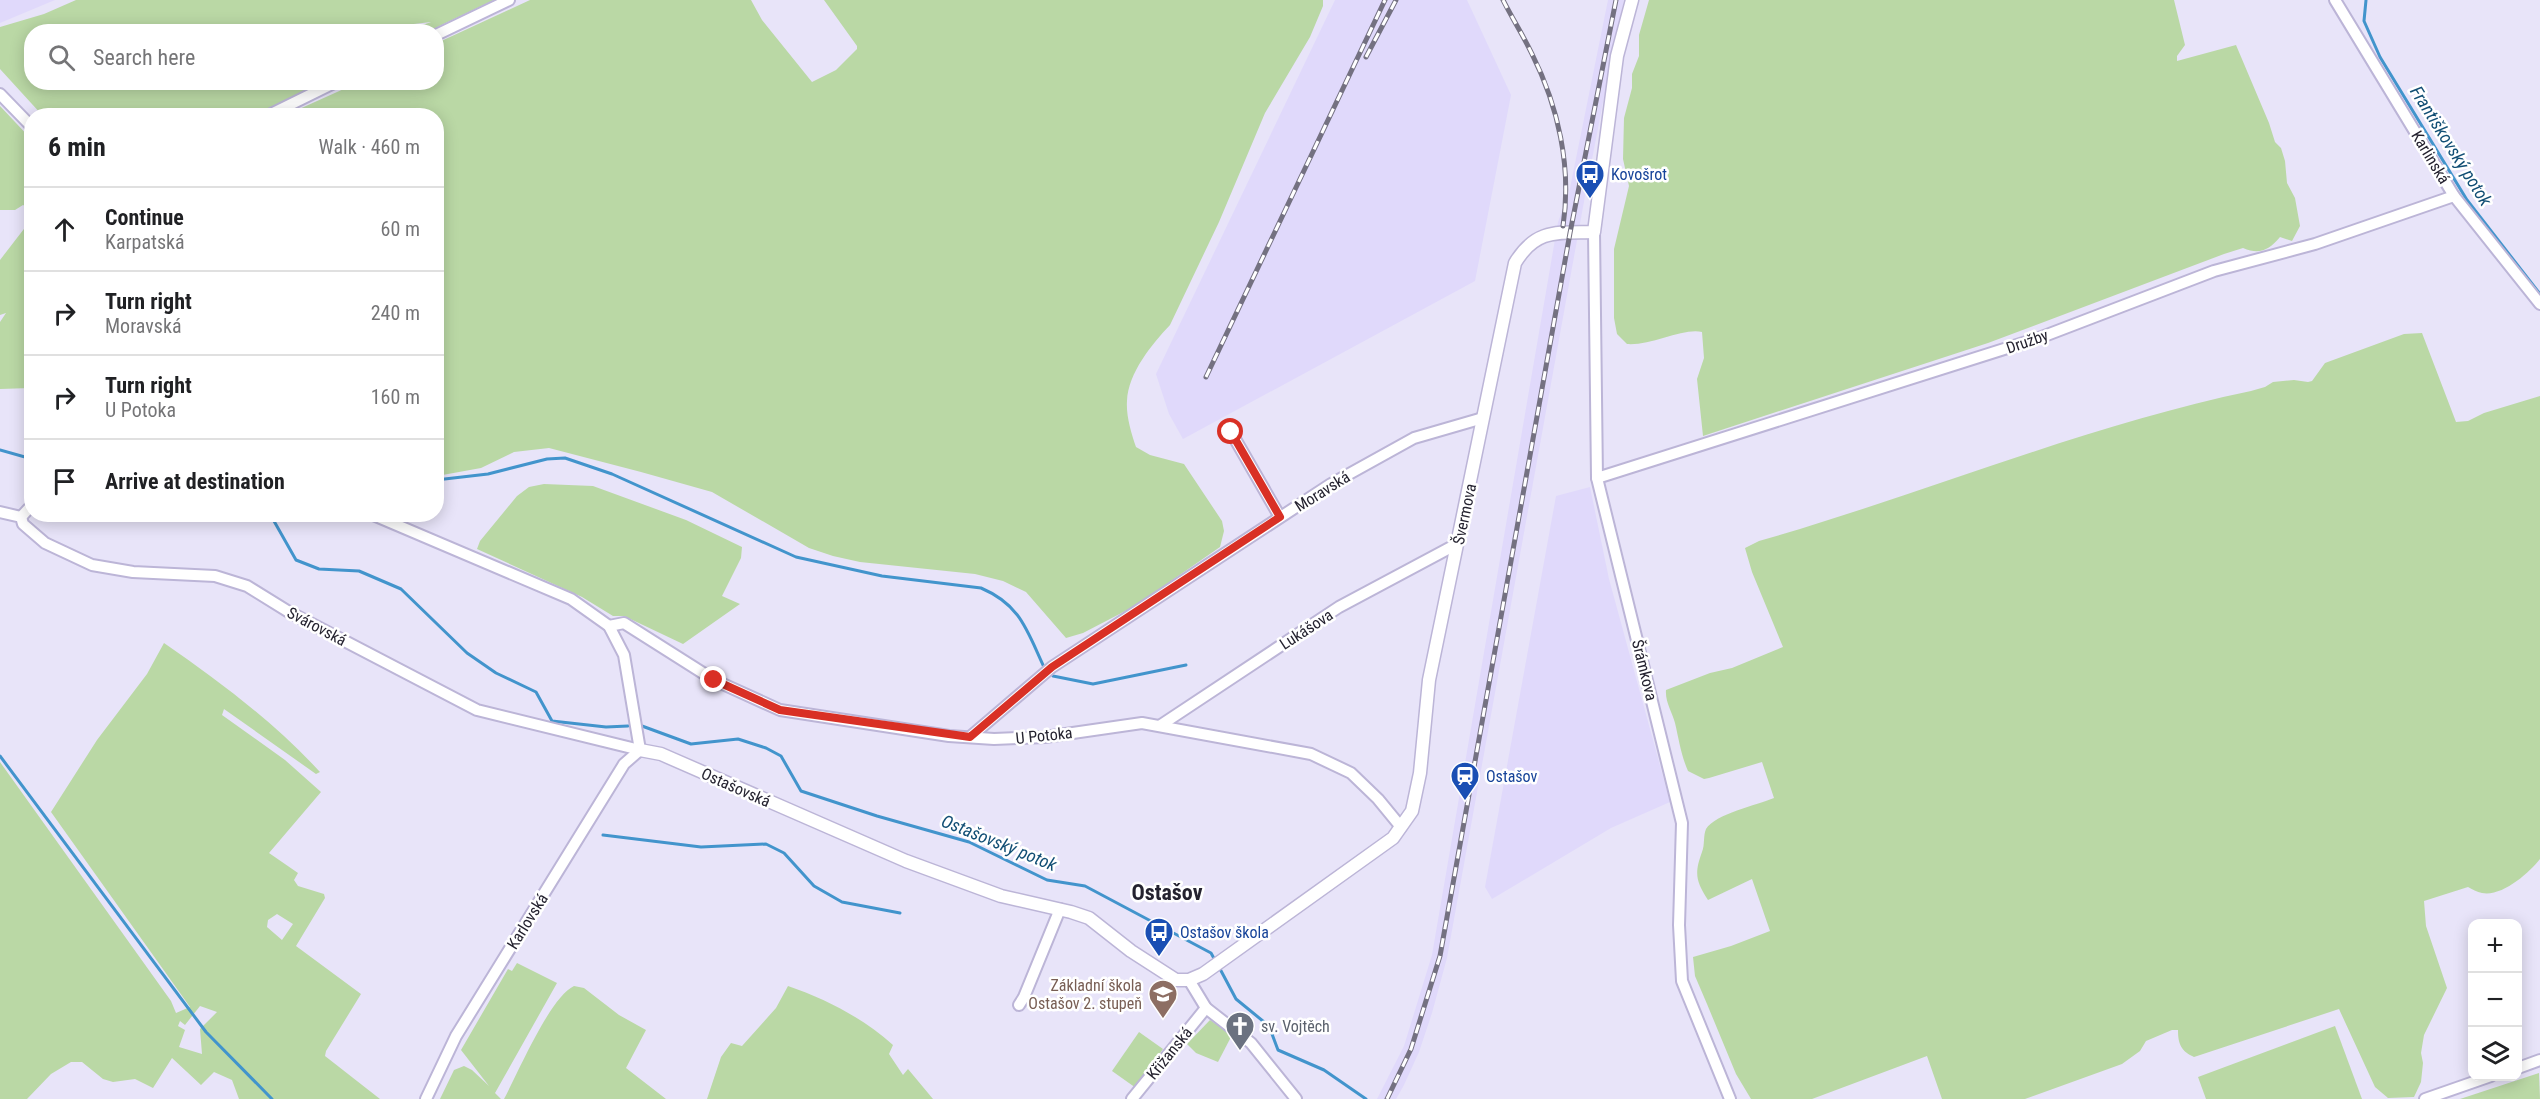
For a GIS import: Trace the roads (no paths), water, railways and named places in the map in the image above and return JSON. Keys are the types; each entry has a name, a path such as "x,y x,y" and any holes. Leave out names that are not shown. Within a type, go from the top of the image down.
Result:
{"street":[{"path":"444,30 509,0"},
{"path":"1594,232 1617,56 1632,0"},
{"name":"Karlinská","path":"2335,0 2454,196 2540,304"},
{"path":"283,108 320,90"},
{"path":"0,94 24,119"},
{"name":"Družby","path":"1597,478 2039,338 2214,271 2315,244 2454,196"},
{"name":"Švermova","path":"1189,980 1218,963 1367,858 1393,838 1412,811 1418,783 1429,680 1515,262 1527,244 1550,233 1594,232"},
{"name":"Šrámkova","path":"1594,232 1597,478 1682,823 1679,925 1682,981 1730,1099"},
{"name":"Moravská","path":"970,737 1052,667 1352,472 1414,438 1483,418"},
{"path":"1231,432 1280,517"},
{"path":"0,512 21,517 24,514"},
{"name":"Svárovská","path":"21,517 23,524 45,543 92,565 133,572 215,576 247,586 290,612 477,710 640,750"},
{"path":"390,522 571,599 609,626 624,655 640,750"},
{"name":"Lukášova","path":"1161,725 1339,607 1457,544"},
{"name":"U Potoka","path":"609,626 624,623 714,680 780,710 970,737 1045,737 1142,723 1311,754 1351,772 1401,826"},
{"name":"Ostašovská","path":"640,750 661,754 906,861 1001,896 1089,918 1131,951 1176,980 1189,980"},
{"name":"Karlovská","path":"426,1099 456,1036 624,764 640,750"},
{"path":"1019,1005 1024,998 1060,909"},
{"path":"1189,980 1206,1008 1251,1043 1296,1099"},
{"name":"Křižanská","path":"1132,1099 1206,1008"},
{"path":"2522,1066 2540,1060"},
{"path":"2425,1099 2479,1081"}],"waterway":[{"name":"Františkovský potok","path":"2366,0 2364,21 2380,57 2467,200 2540,294"},
{"name":"Ostašovský potok","path":"0,450 24,457"},
{"path":"444,479 488,474 547,459 565,458 612,474 796,557 882,576 981,588 1005,602 1014,611 1027,631 1044,667"},
{"name":"Ostašovský potok","path":"275,522 296,560 319,569 359,571 401,589 467,653 496,673 536,692 552,721 606,727 628,726"},
{"path":"1053,676 1093,684 1186,665"},
{"name":"Ostašovský potok","path":"642,726 691,744 738,739 766,748 781,756 801,791 877,816 969,842 1047,880 1085,886 1211,953 1216,962"},
{"path":"0,756 206,1032 272,1099"},
{"path":"603,835 701,847 766,844 784,853 814,886 842,902 900,913"},
{"name":"Ostašovský potok","path":"1219,967 1236,999 1269,1026 1278,1050 1324,1070 1366,1099"}],"railway":[{"path":"1206,377 1385,0"},
{"path":"1366,57 1396,0"},
{"path":"1503,0 1529,47 1556,116 1566,182 1563,226"},
{"path":"1387,1099 1411,1049 1440,956 1570,233 1616,0"}],"place":[{"name":"Kovošrot","path":"1590,200"},
{"name":"Ostašov","path":"1465,802"},
{"name":"Ostašov škola","path":"1159,958"},
{"name":"Základní škola Ostašov 2. stupeň","path":"1163,1020"},
{"name":"sv. Vojtěch","path":"1240,1052"}],"district":[{"name":"Ostašov","path":"1167,892"}]}
